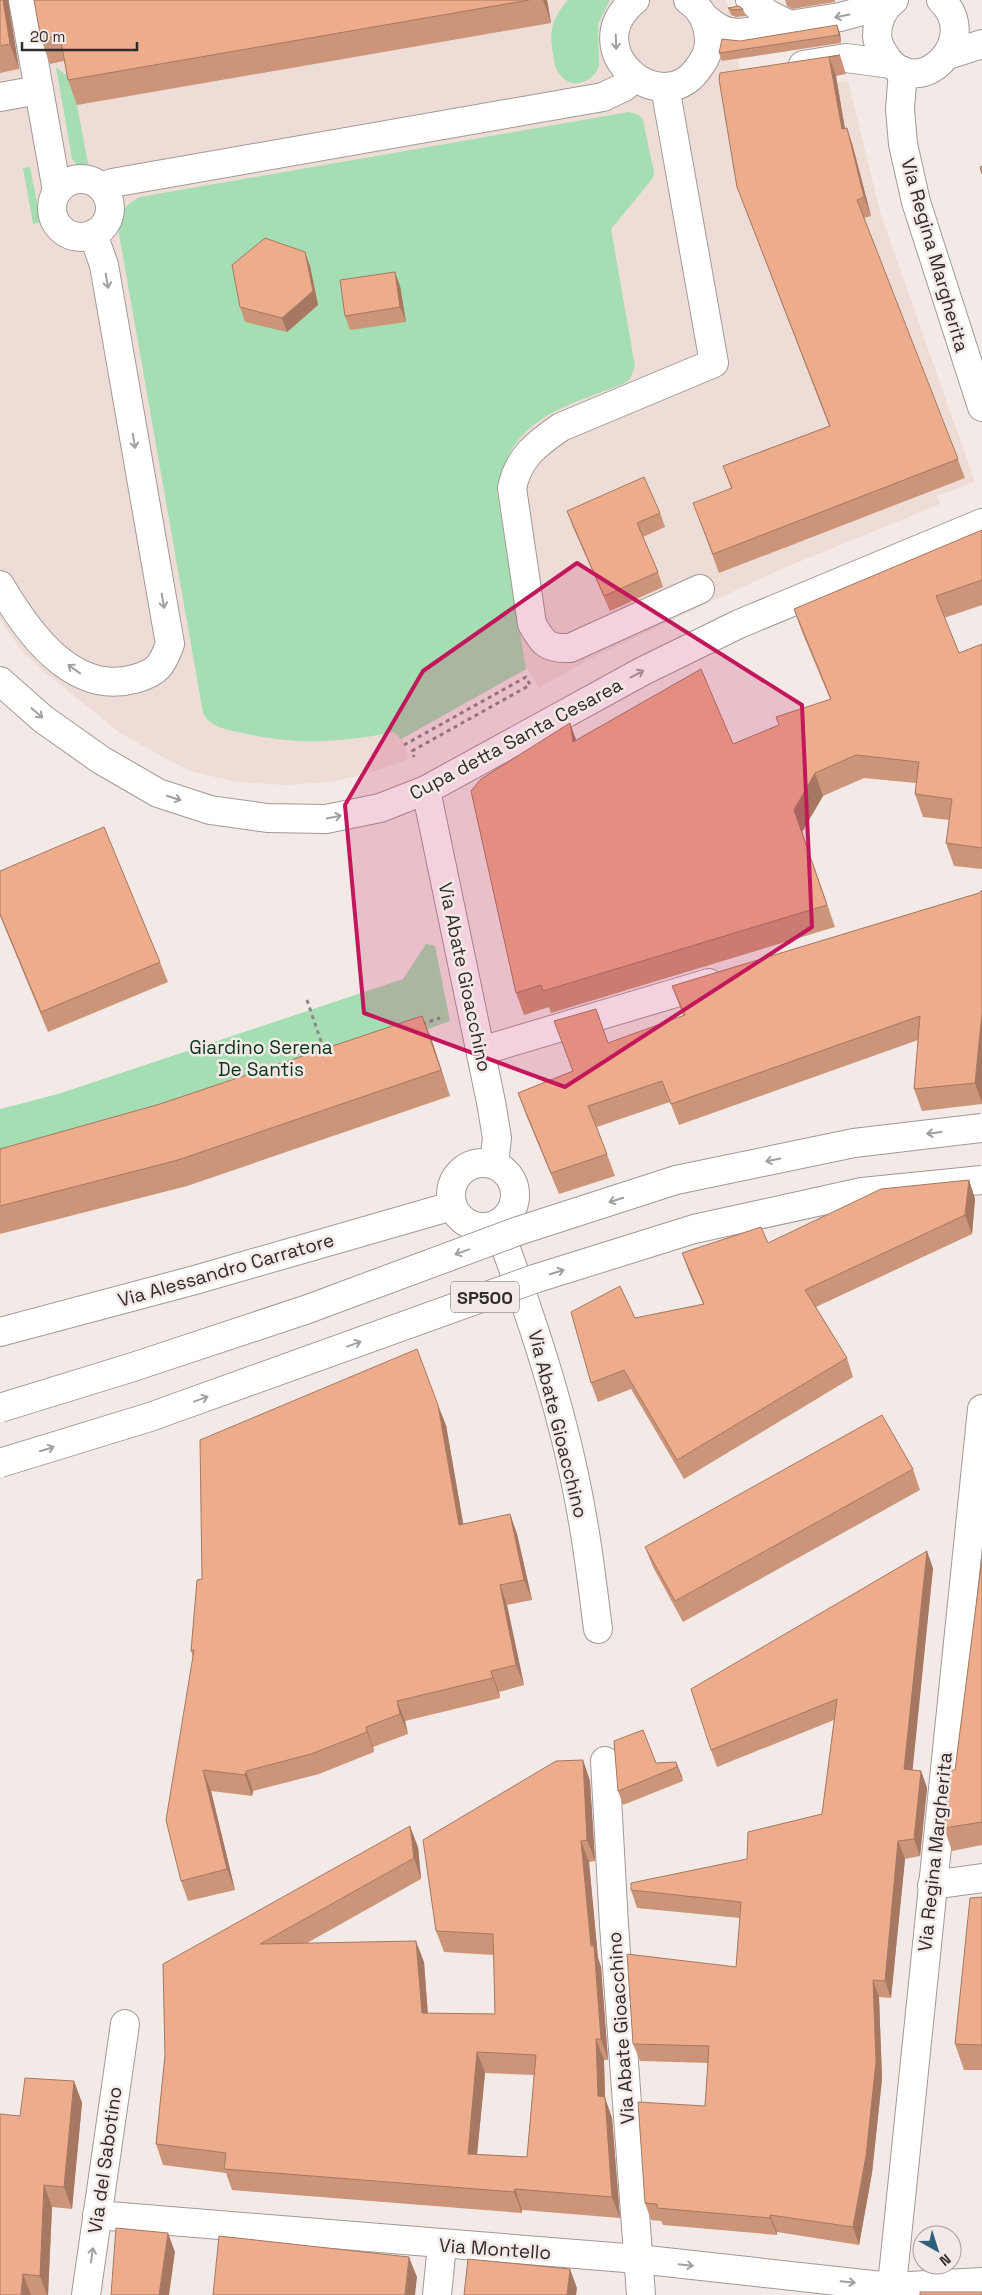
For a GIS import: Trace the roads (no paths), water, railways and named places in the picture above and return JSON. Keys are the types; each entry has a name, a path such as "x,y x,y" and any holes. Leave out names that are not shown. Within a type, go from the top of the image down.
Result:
{"main road":[{"path":"24,0 57,191"},
{"path":"636,0 626,8 618,21 614,37 616,53 623,67 634,78 649,85 673,85 722,78"},
{"path":"750,0 768,14 790,25"},
{"path":"779,69 846,58 897,67 916,73 930,71 942,65 951,54 957,41 958,28 954,16 948,5 941,0"},
{"path":"696,8 719,29 729,33 840,17 892,2"},
{"path":"892,2 881,14 877,26 880,46 897,67"},
{"path":"673,85 694,74 704,62 709,46 709,31 696,8"},
{"path":"951,54 982,44"},
{"name":"Via Regina Margherita","path":"897,67 902,135 916,202 982,407"},
{"path":"101,187 112,183 603,97 624,86 634,78"},
{"path":"673,85 714,363 561,428 540,441 525,457 515,472 512,488 532,624 541,641 555,648 570,648 700,589"},
{"path":"0,97 39,90"},
{"path":"85,178 101,187 107,194 110,212 107,220 92,234 83,237 73,236 64,232 57,224 51,206 57,191 68,182 85,178"},
{"path":"0,585 20,618 36,638 76,672 94,681 123,682 148,676 163,663 170,644 169,636 104,265 92,234"},
{"name":"Cupa detta Santa Cesarea","path":"0,681 43,719 101,760 158,793 210,810 267,818 326,819 380,808 426,790 643,671 739,624 982,523"},
{"name":"Via Abate Gioacchino","path":"426,790 481,1051 497,1138 494,1164"},
{"path":"481,1051 736,974"},
{"name":"SP500","path":"0,1408 133,1368 298,1312 518,1232 676,1180 854,1143 982,1128"},
{"path":"483,1162 494,1164 503,1168 515,1187 515,1198 512,1208 506,1218 497,1224 486,1227 470,1225 458,1216 452,1206 452,1185 463,1168 483,1162"},
{"name":"SP500","path":"0,1463 150,1417 534,1279 694,1229 862,1192 982,1180"},
{"name":"Via Alessandro Carratore","path":"0,1332 196,1280 452,1206"},
{"name":"Via Abate Gioacchino","path":"497,1224 535,1328 559,1415 582,1515 598,1628"},
{"name":"Via Regina Margherita","path":"891,2291 982,1409"},
{"name":"Via Abate Gioacchino","path":"605,1761 614,1925 641,2295"},
{"path":"932,1885 982,1878"},
{"name":"Via del Sabotino","path":"86,2295 125,2024"},
{"name":"Via Montello","path":"97,2215 638,2260 891,2291 982,2282"},
{"path":"437,2295 442,2245"}],"park label":[{"name":"Giardino Serena De Santis","path":"261,1058"}]}
